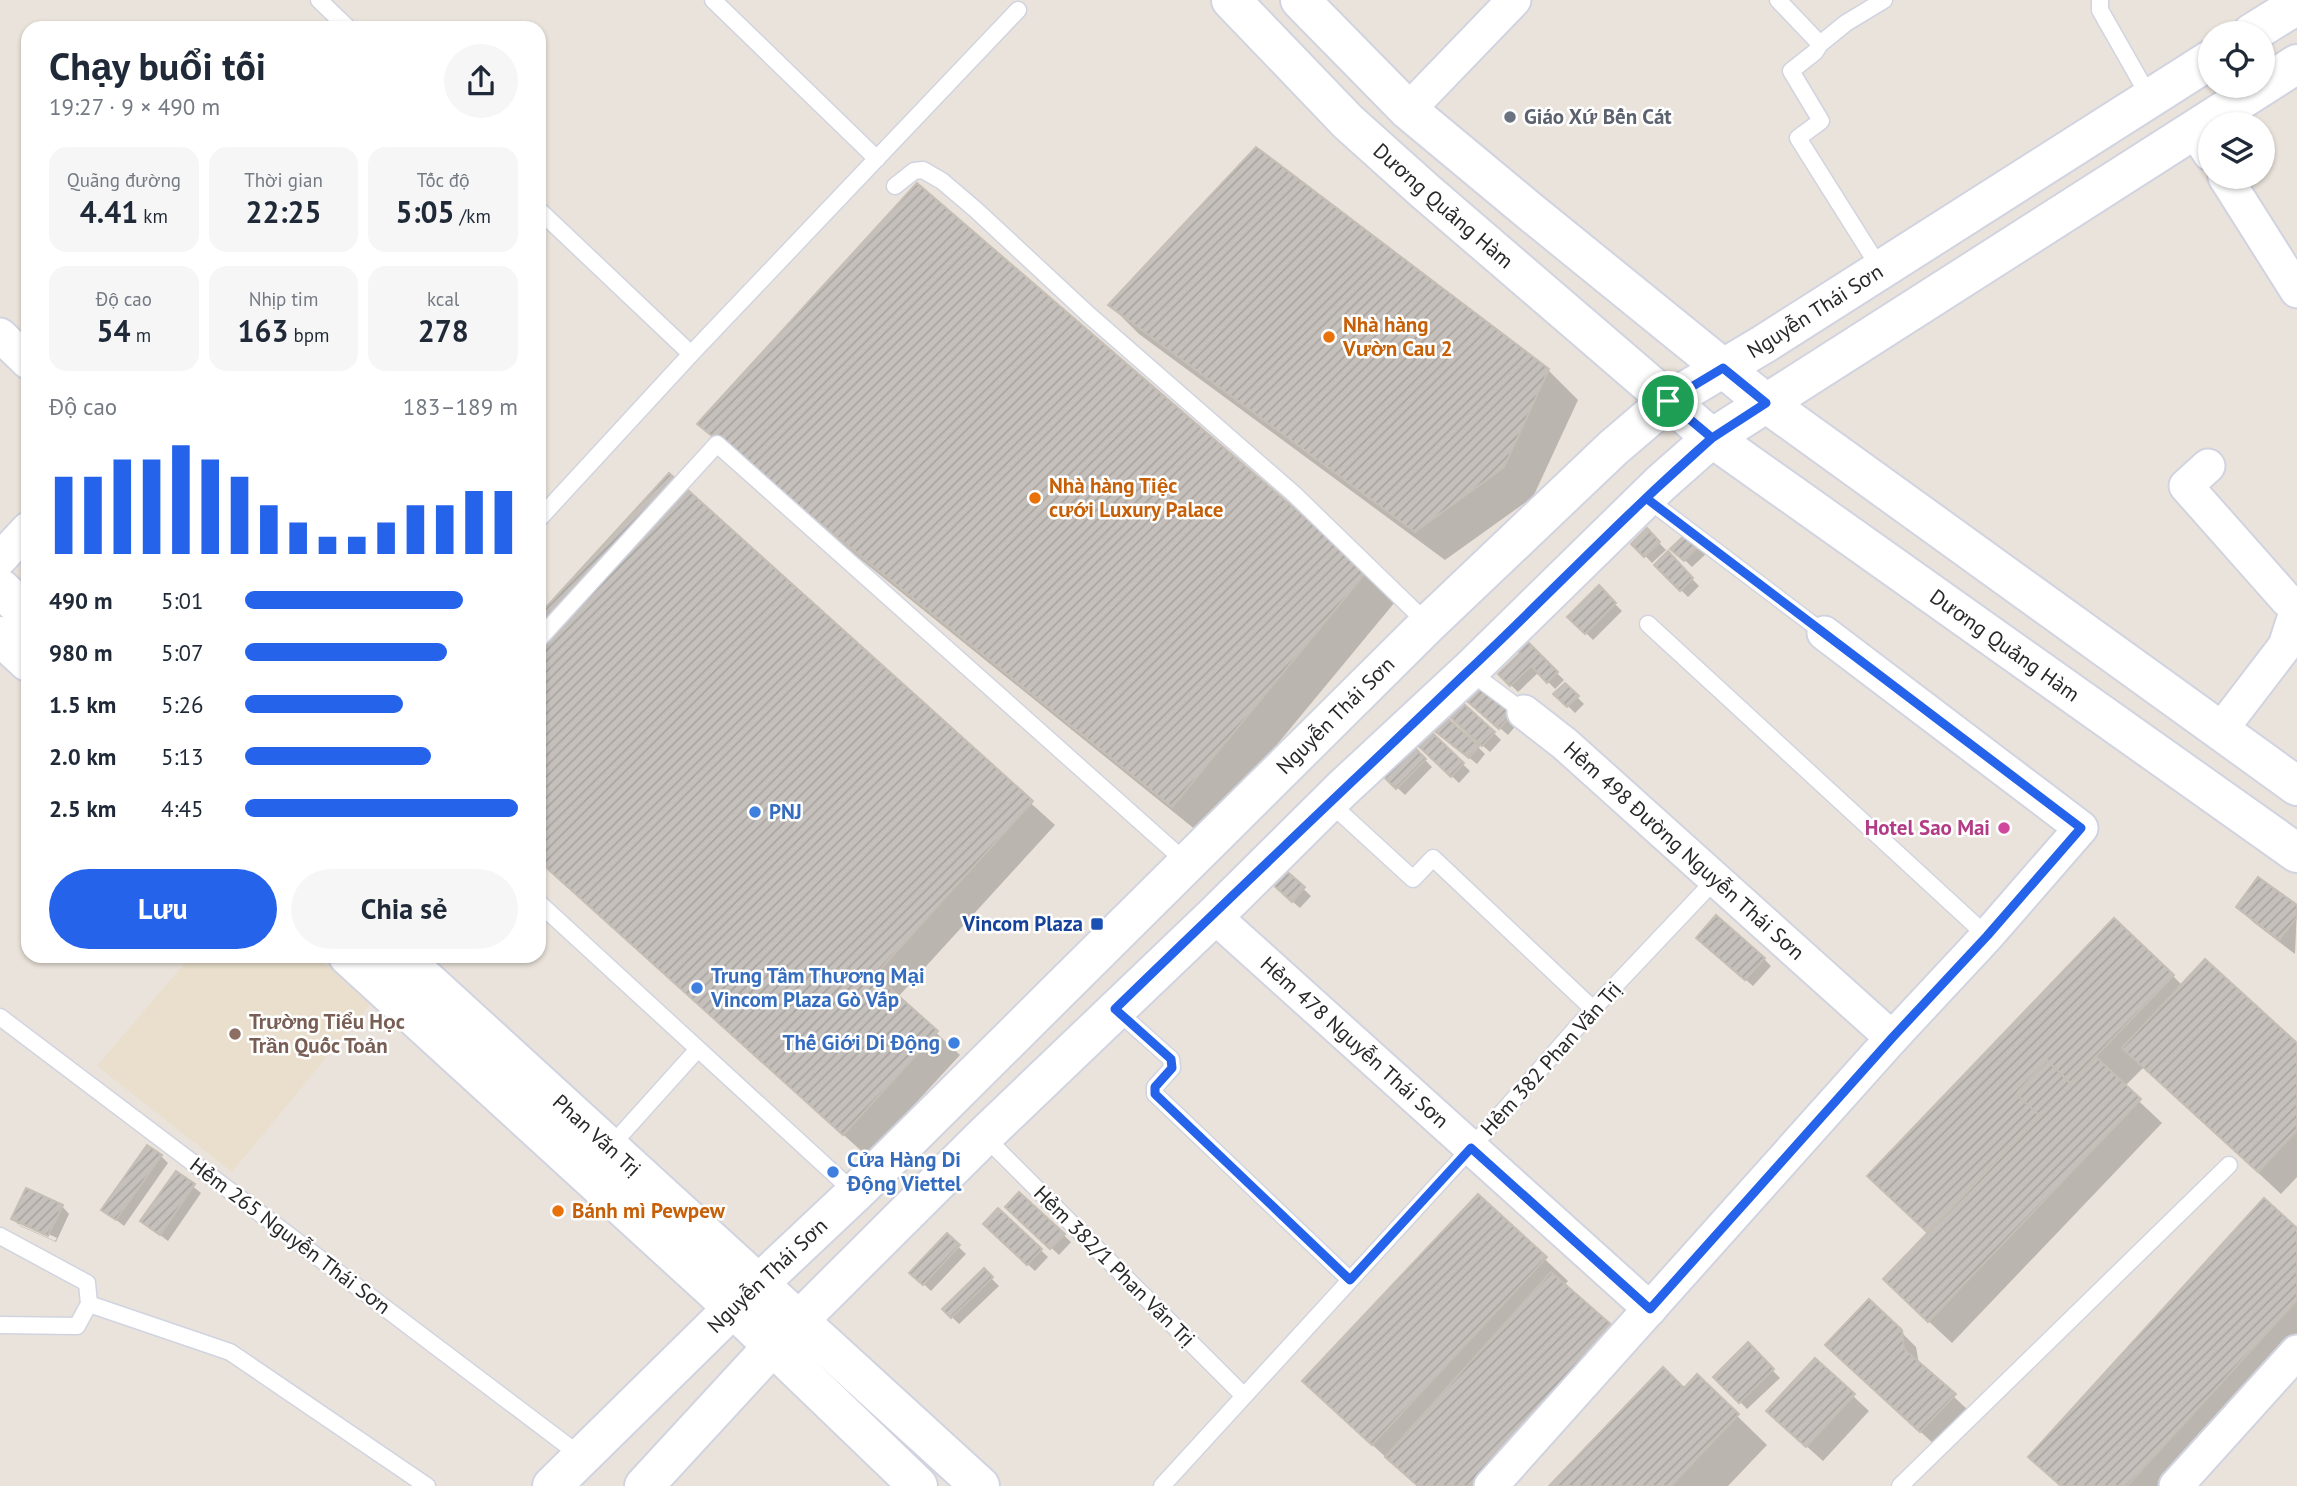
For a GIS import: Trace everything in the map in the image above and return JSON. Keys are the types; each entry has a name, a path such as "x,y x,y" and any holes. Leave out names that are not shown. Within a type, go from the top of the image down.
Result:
{"main road":[{"name":"Dương Quảng Hàm","path":"1231,0 1348,122 1712,438 2297,853"},
{"path":"1300,0 1408,110 1766,403 2297,786"},
{"path":"2271,21 2297,5"},
{"path":"2238,112 2297,64"},
{"name":"Nguyễn Thái Sơn","path":"552,1486 855,1193 1428,624 1613,448 1668,401 1881,270 2198,68"},
{"path":"644,1486 785,1334 984,1136 1646,498 1712,438 2198,143"},
{"path":"0,588 21,608"},
{"path":"0,636 21,656"},
{"name":"Phan Văn Trị","path":"356,963 746,1296"},
{"name":"Phan Văn Trị","path":"408,963 609,1148 746,1296 785,1334 980,1486"},
{"path":"785,1334 918,1486"}],"street":[{"path":"1408,110 1514,0"},
{"path":"2233,189 2297,291"},
{"path":"0,335 21,355"},
{"path":"2208,466 2186,486 2287,600 2297,607 2285,646 2220,731"},
{"path":"0,559 21,536"},
{"path":"1491,1486 1892,1038 1987,936 2081,828 1825,633"},
{"name":"Hẻm 498 Đường Nguyễn Thái Sơn","path":"1524,712 1564,744 1892,1038"},
{"name":"Hẻm 478 Nguyễn Thái Sơn","path":"1214,916 1650,1309"},
{"path":"2176,1486 2297,1352"}],"lane":[{"path":"319,0 341,21"},
{"path":"713,0 877,159"},
{"path":"1778,0 1820,44"},
{"path":"1881,270 1798,138 1821,121 1791,71 1846,23 1884,0"},
{"path":"2100,0 2100,10 2150,98"},
{"path":"546,511 691,354 1018,10"},
{"path":"895,186 914,171 923,170 950,188 1089,315 1294,494 1428,624"},
{"path":"546,217 691,354"},
{"path":"546,631 717,444 1187,863"},
{"path":"1646,498 1825,633"},
{"path":"1648,624 1987,936"},
{"name":"Hẻm 498 Đường Nguyễn Thái Sơn","path":"1469,671 1524,712"},
{"path":"1330,803 1413,879 1433,858 1593,1009"},
{"name":"Hẻm 382 Phan Văn Trị","path":"1162,1486 1471,1148 1593,1009 1714,881"},
{"path":"546,908 855,1193"},
{"path":"1115,1009 1171,1059 1172,1068 1155,1087 1155,1094 1350,1280"},
{"name":"Hẻm 265 Nguyễn Thái Sơn","path":"0,1017 581,1456"},
{"path":"609,1148 698,1049"},
{"name":"Hẻm 382/1 Phan Văn Trị","path":"984,1136 1244,1396"},
{"path":"1900,1486 2229,1165"},
{"path":"0,1236 88,1283 89,1304 77,1326 0,1325"},
{"path":"89,1304 230,1352 427,1486"}],"shaded area":[{"name":"Trường Tiểu Học Trần Quốc Toản","path":"185,963 325,963 372,1002 232,1172 97,1066"}],"building":[{"name":"Nhà hàng Vườn Cau 2","path":"1256,147 1549,369 1504,467 1415,532 1108,305"},
{"name":"Nhà hàng Tiệc cưới Luxury Palace","path":"917,183 1367,571 1172,807 697,424"},
{"path":"669,473 1033,801 875,975 938,1031 843,1135 546,867 546,607"},
{"path":"1647,528 1660,542 1644,557 1631,544"},
{"path":"1689,531 1701,544 1684,561 1670,549"},
{"path":"1668,551 1693,578 1680,591 1654,565"},
{"path":"1599,585 1616,603 1585,634 1567,617"},
{"path":"1516,630 1558,672 1547,683 1531,666 1510,686 1498,674 1520,653 1506,639"},
{"path":"1472,680 1512,714 1499,729 1460,695"},
{"path":"1565,683 1579,696 1567,707 1553,694"},
{"path":"1455,696 1495,732 1482,746 1442,710"},
{"path":"1438,710 1479,746 1469,758 1426,724"},
{"path":"1424,725 1464,763 1451,777 1411,739"},
{"path":"1410,743 1426,759 1396,789 1380,773"},
{"path":"1283,868 1305,887 1292,902 1270,882"},
{"path":"2258,877 2297,905 2297,917 2279,940 2236,907"},
{"path":"1716,915 1765,958 1745,980 1696,938"},
{"path":"2114,918 2174,975 2070,1083 2047,1060 2016,1094 2040,1116 1928,1233 1867,1176"},
{"path":"2205,959 2297,1043 2297,1130 2258,1172 2122,1048"},
{"path":"2096,1057 2141,1099 1928,1322 1883,1279 2040,1116 2016,1094 2047,1060 2070,1083"},
{"path":"147,1145 162,1155 116,1220 101,1210"},
{"path":"176,1171 195,1184 160,1235 140,1221"},
{"path":"26,1188 63,1205 48,1236 11,1219"},
{"path":"1019,1192 1065,1234 1050,1249 1005,1207"},
{"path":"1478,1194 1547,1257 1372,1445 1302,1381"},
{"path":"2264,1198 2297,1228 2297,1300 2127,1486 2061,1486 2028,1457"},
{"path":"998,1208 1042,1249 1027,1265 983,1224"},
{"path":"947,1233 960,1245 923,1285 909,1273"},
{"path":"984,1268 993,1277 951,1318 942,1309"},
{"path":"1551,1272 1614,1327 1472,1486 1418,1486 1385,1457"},
{"path":"1869,1299 1902,1330 1904,1349 1956,1394 1920,1432 1825,1345"},
{"path":"1748,1342 1774,1369 1739,1403 1713,1377"},
{"path":"1815,1358 1855,1394 1806,1447 1766,1411"},
{"path":"1663,1367 1684,1388 1697,1374 1739,1414 1671,1486 1549,1486"}],"place":[{"name":"Giáo Xứ Bến Cát","path":"1510,117"},
{"name":"Nhà hàng Vườn Cau 2","path":"1329,337"},
{"name":"Nhà hàng Tiệc cưới Luxury Palace","path":"1035,498"},
{"name":"PNJ","path":"755,812"},
{"name":"Hotel Sao Mai","path":"2004,828"},
{"name":"Vincom Plaza","path":"1097,924"},
{"name":"Trung Tâm Thương Mại Vincom Plaza Gò Vấp","path":"697,988"},
{"name":"Trường Tiểu Học Trần Quốc Toản","path":"235,1034"},
{"name":"Thế Giới Di Động","path":"954,1043"},
{"name":"Cửa Hàng Di Động Viettel","path":"833,1172"},
{"name":"Bánh mì Pewpew","path":"558,1211"}],"route":[{"path":"1668,401 1712,438 1661,483 1469,671 1342,789 1214,916 1115,1009 1171,1059 1172,1068 1155,1087 1155,1094 1350,1280 1471,1148 1650,1309 2081,828 1646,498 1712,438 1766,403 1723,368 1668,401"}]}
